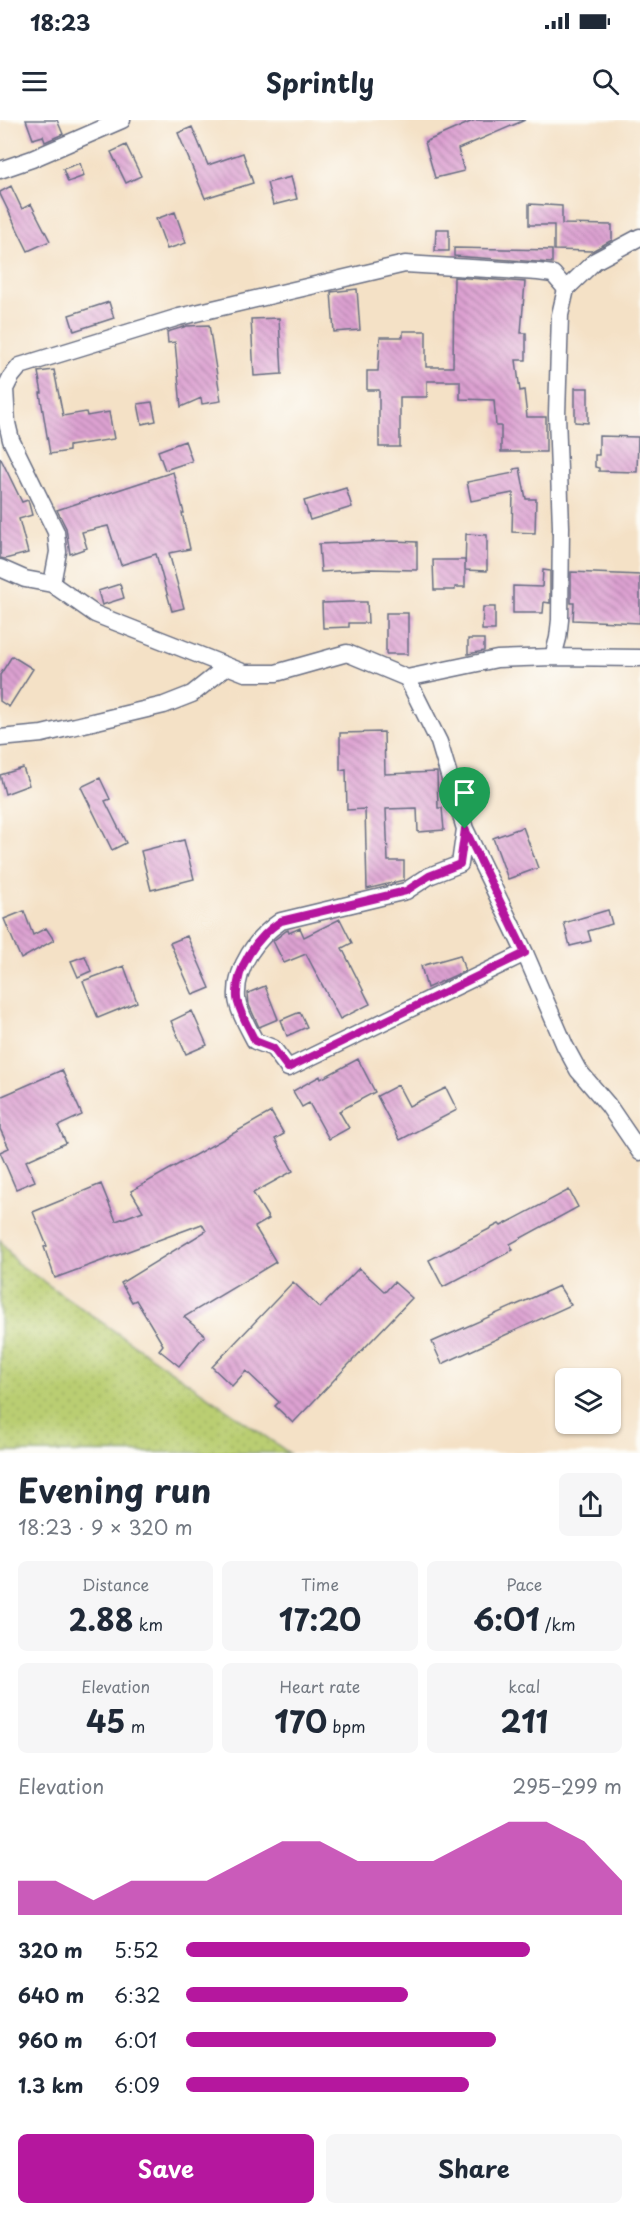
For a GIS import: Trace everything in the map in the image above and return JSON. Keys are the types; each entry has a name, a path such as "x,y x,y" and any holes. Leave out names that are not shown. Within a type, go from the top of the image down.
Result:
{"street":[{"path":"0,170 32,159 122,120"},
{"path":"553,657 560,620 561,527 556,415 560,315 566,289 595,261 640,237"},
{"path":"52,584 58,552 56,532 15,450 7,423 5,389 20,366 179,317 405,264 554,274 566,289"},
{"path":"0,568 25,579 52,584 95,614 245,673 276,673 347,653 407,678 497,659 640,658"},
{"path":"0,738 42,734 164,705 192,694 226,667"},
{"path":"407,678 439,742 465,829 525,953 565,1046 578,1070 608,1105 640,1152"},
{"path":"465,829 460,864 429,876 406,891 281,921 268,930 249,954 239,977 237,999 255,1041 273,1048 288,1068 525,953"}],"green space":[{"path":"0,1240 17,1263 289,1453 0,1452"}],"building":[{"path":"26,120 57,120 63,134 45,142 43,136 33,139"},
{"path":"475,120 525,120 458,149 464,171 435,178 425,142"},
{"path":"192,127 208,165 243,153 253,183 205,198 178,133"},
{"path":"126,145 141,176 126,183 111,152"},
{"path":"80,163 84,176 68,182 63,169"},
{"path":"291,177 297,199 273,205 267,183"},
{"path":"11,186 22,209 31,204 50,241 28,251 0,194"},
{"path":"529,204 562,206 562,224 612,225 612,240 592,251 554,250 554,225 529,225"},
{"path":"175,212 186,243 167,249 156,219"},
{"path":"436,229 449,229 449,251 435,251"},
{"path":"454,248 552,250 552,263 454,256"},
{"path":"454,277 525,282 521,333 526,333 526,360 516,360 520,391 524,390 527,417 546,417 546,452 501,452 501,426 496,426 494,400 460,399 460,381 427,381 427,397 400,397 400,447 379,447 379,390 367,390 367,371 378,371 380,337 403,337 403,331 426,331 426,367 453,367"},
{"path":"357,289 360,330 334,332 331,292"},
{"path":"109,302 114,318 74,331 69,315"},
{"path":"279,318 282,374 254,376 251,319"},
{"path":"209,325 221,401 202,404 201,398 181,407 175,342 168,343 167,332 187,326"},
{"path":"54,370 63,416 86,412 87,416 109,412 114,439 69,446 69,451 50,454 38,372"},
{"path":"575,388 588,388 588,423 575,422"},
{"path":"152,402 156,421 142,424 138,404"},
{"path":"599,436 638,437 637,472 599,471 599,468 595,467 595,455 599,455"},
{"path":"185,441 192,461 165,470 158,451"},
{"path":"0,457 22,502 28,500 32,515 19,519 28,553 5,559 0,558"},
{"path":"520,468 526,499 536,499 535,533 512,532 513,493 471,501 467,482 514,473 514,469"},
{"path":"173,472 184,513 182,513 190,549 169,553 184,608 172,611 156,554 121,565 108,526 82,532 87,548 70,554 66,528 57,510"},
{"path":"346,488 352,507 310,520 304,501"},
{"path":"466,534 487,535 487,571 465,570"},
{"path":"417,542 417,570 369,569 321,572 319,544"},
{"path":"433,560 465,560 465,587 455,587 455,590 434,590"},
{"path":"543,570 550,571 550,603 544,602 543,613 513,613 513,586 542,587"},
{"path":"571,572 640,575 640,623 573,620"},
{"path":"120,584 124,598 102,605 98,591"},
{"path":"367,602 368,623 349,623 349,627 323,628 322,603"},
{"path":"483,607 495,607 495,630 482,630"},
{"path":"386,613 408,613 408,654 386,654"},
{"path":"468,639 484,639 484,651 468,654"},
{"path":"12,656 33,669 9,707 0,701 0,675"},
{"path":"384,732 385,774 437,772 438,808 442,808 444,830 418,832 417,808 386,809 388,861 404,861 404,880 367,889 365,809 347,810 346,769 340,770 340,733"},
{"path":"23,768 29,785 5,794 0,775"},
{"path":"100,778 110,799 105,801 126,843 112,850 81,787"},
{"path":"523,827 538,868 508,879 493,838"},
{"path":"184,840 194,879 151,890 141,851"},
{"path":"608,910 612,924 588,931 591,941 570,946 564,923"},
{"path":"24,911 33,935 46,928 54,940 21,959 4,919"},
{"path":"340,919 352,943 342,948 370,1004 340,1019 306,954 284,963 273,941 288,930 289,933 300,928 304,937"},
{"path":"187,936 210,988 193,995 170,943"},
{"path":"460,955 465,971 427,988 421,966"},
{"path":"85,956 91,971 78,977 71,961"},
{"path":"124,966 137,1002 98,1018 83,981"},
{"path":"265,986 278,1019 259,1027 249,1005 248,993"},
{"path":"192,1011 207,1045 186,1054 171,1021"},
{"path":"300,1012 307,1027 287,1036 281,1020"},
{"path":"358,1059 375,1092 339,1111 349,1128 329,1139 309,1103 302,1107 293,1091"},
{"path":"62,1070 82,1115 58,1126 66,1143 26,1161 35,1181 16,1189 0,1152 9,1148 0,1129 0,1097"},
{"path":"398,1085 409,1106 446,1088 457,1110 400,1140 377,1096"},
{"path":"271,1112 284,1134 275,1139 293,1171 253,1193 269,1219 255,1227 276,1262 184,1317 205,1335 179,1366 159,1350 163,1345 136,1300 132,1302 121,1283 206,1231 202,1224 55,1278 44,1247 47,1246 33,1212 101,1184 116,1221 143,1211 131,1191"},
{"path":"569,1190 578,1207 510,1244 513,1250 443,1287 429,1260"},
{"path":"359,1268 385,1292 394,1282 412,1298 293,1423 275,1406 279,1402 246,1371 232,1386 212,1367 293,1282 320,1308"},
{"path":"559,1286 571,1305 442,1364 432,1342"}],"route":[{"path":"465,829 525,953 288,1068 273,1048 255,1041 237,999 239,977 249,954 268,930 281,921 406,891 429,876 460,864 465,829"}]}
